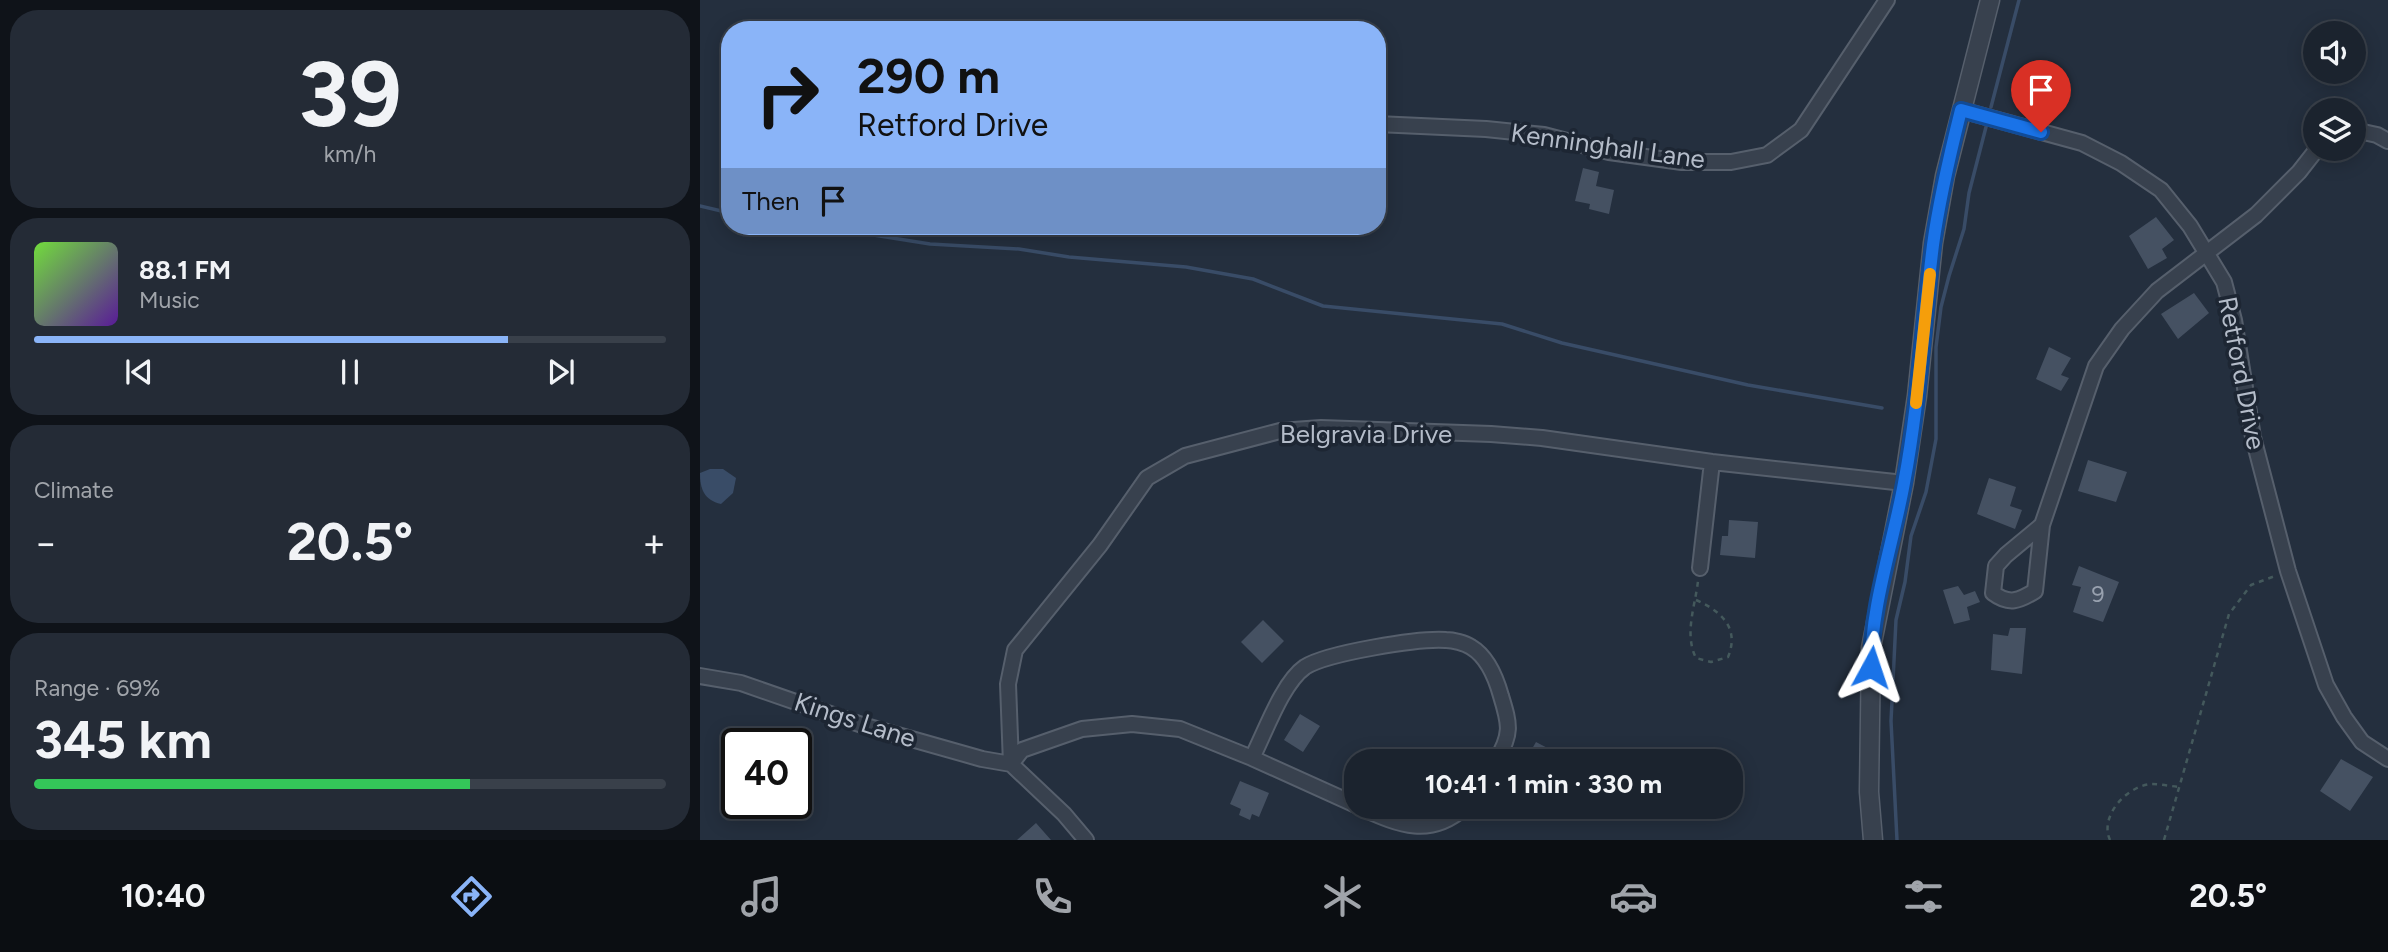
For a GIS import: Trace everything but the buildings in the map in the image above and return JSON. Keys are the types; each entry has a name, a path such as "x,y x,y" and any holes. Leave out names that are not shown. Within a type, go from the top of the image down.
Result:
{"street":[{"path":"1873,840 1869,792 1871,648 1905,483 1933,243 1945,176 1990,0"},
{"name":"Kenninghall Lane","path":"1386,124 1486,129 1544,135 1609,152 1682,162 1731,162 1767,155 1801,130 1884,1"},
{"name":"Retford Drive","path":"1961,110 2082,144 2121,163 2161,190 2190,226 2205,255 2224,282 2234,320 2253,437 2288,571 2326,685 2362,742 2388,759"},
{"path":"2366,133 2388,141"},
{"path":"2042,525 1996,566 1993,593 2002,599 2014,602 2035,591 2042,525 2096,366 2122,329 2157,290 2256,215 2308,161"},
{"name":"Belgravia Drive","path":"1011,764 1007,684 1015,650 1100,545 1147,478 1185,456 1280,431 1321,428 1491,434 1905,483"},
{"path":"1700,568 1712,462"},
{"path":"1252,758 1284,690 1305,667 1333,657 1401,642 1447,639 1471,647 1488,662 1508,720 1507,743 1503,749"},
{"name":"Kings Lane","path":"700,676 741,683 862,725 982,759 1011,764"},
{"path":"1086,840 1064,814 1011,764 1022,750 1082,729 1132,724 1180,729 1344,800"},
{"path":"1387,819 1417,827 1435,825 1445,819"}],"path":[{"path":"1696,600 1721,615 1731,630 1733,645 1728,657 1712,662 1696,658 1690,646 1690,627 1700,568"},
{"path":"2164,840 2229,614 2251,585 2288,571"},
{"path":"2110,840 2107,835 2108,820 2129,792 2149,784 2179,787"}],"water":[{"path":"710,469 723,469 736,478 733,493 721,504 707,497 702,489 700,473"}],"waterway":[{"path":"1991,107 2019,0"},
{"path":"1897,840 1891,721 1896,620 1905,582 1911,536 1926,492 1936,439 1936,347 1941,307 1964,229 1969,193 1986,127"},
{"path":"700,206 721,211"},
{"path":"874,235 930,244 1019,249 1069,257 1186,267 1253,279 1323,306 1502,324 1562,343 1748,385 1882,408"}],"slow traffic":[{"path":"1916,403 1930,274"}],"route":[{"path":"1871,667 1871,648 1880,598 1905,483 1933,243 1961,110 2041,132"}]}
